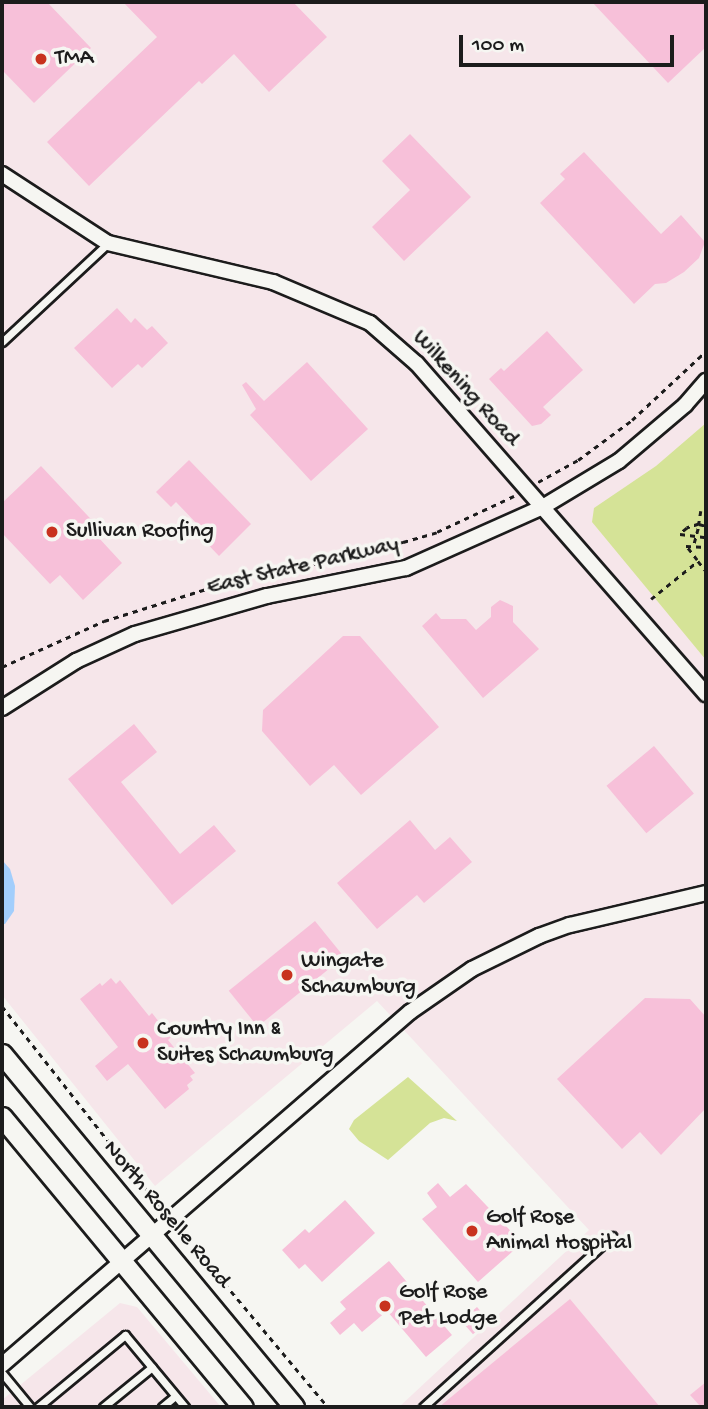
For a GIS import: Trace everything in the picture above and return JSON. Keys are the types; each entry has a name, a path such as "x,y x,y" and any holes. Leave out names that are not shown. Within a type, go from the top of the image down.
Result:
{"main road":[{"name":"North Roselle Road","path":"2,1054 293,1407"},
{"path":"2,1117 243,1407"}],"street":[{"name":"Wilkening Road","path":"2,174 108,243 273,282 370,323 417,364 706,694"},
{"name":"East State Parkway","path":"2,708 76,661 135,634 267,596 406,568 541,508 619,461 685,405 706,381"},
{"path":"2,1365 410,1012 472,969 539,936 570,925 706,892"}],"lane":[{"path":"2,342 108,243"},
{"path":"423,1407 612,1236"},
{"path":"38,1407 125,1335 185,1407"},
{"path":"103,1407 152,1367"},
{"path":"2,1373 30,1407"},
{"path":"162,1407 175,1396"}],"path":[{"path":"2,667 104,621 192,592 276,570 352,556 437,532 525,490 611,437 655,402 706,351"},
{"path":"694,544 701,511"},
{"path":"706,526 699,524 680,534 706,537"},
{"path":"706,547 694,544 686,546 706,570"},
{"path":"651,599 698,561"},
{"path":"2,1006 154,1199"},
{"path":"201,1256 328,1407"}],"shaded area":[{"path":"2,2 706,2 706,1407 399,1407 589,1230 377,1001 155,1186 2,995"},
{"path":"120,1303 137,1307 221,1407 2,1407 2,1400"}],"green space":[{"path":"706,423 706,660 592,522 594,508 656,466"},
{"path":"408,1077 457,1121 444,1118 430,1123 388,1160 359,1141 349,1129 354,1120"}],"water":[{"path":"2,860 10,869 15,886 14,911 5,924 2,924"}],"building":[{"name":"TMA","path":"2,2 47,2 91,48 34,103 2,70"},
{"path":"123,2 293,2 327,37 269,92 234,54 202,84 199,81 89,186 47,142 157,37"},
{"path":"592,2 706,2 706,47 668,83"},
{"path":"410,134 471,197 404,261 372,227 410,190 382,161"},
{"path":"584,152 661,234 681,215 705,242 699,258 684,272 666,283 655,284 634,304 540,203 565,179 560,174"},
{"path":"117,308 131,323 135,318 147,330 152,326 168,343 142,368 138,364 112,388 74,348"},
{"path":"547,331 583,370 543,407 551,415 541,424 532,426 489,379 501,368 504,371"},
{"path":"307,362 368,429 311,481 250,415 256,409 242,385 246,382 264,401"},
{"path":"189,460 251,524 219,556 194,530 199,526 176,502 171,507 156,492"},
{"name":"Sullivan Roofing","path":"41,466 103,532 98,537 122,563 83,600 60,575 50,584 2,533 2,503"},
{"path":"500,600 513,606 513,622 539,649 483,698 422,626 436,613 441,619 466,619 476,630 491,617 491,607"},
{"path":"343,636 360,636 439,727 361,795 334,765 310,786 262,731 263,710"},
{"path":"134,724 157,752 121,782 180,854 214,825 236,851 172,905 68,779"},
{"path":"654,746 694,793 646,833 607,786"},
{"path":"410,820 435,850 450,837 472,862 424,903 417,895 377,929 337,883"},
{"name":"Wingate Schaumburg","path":"315,921 344,957 258,1027 229,991"},
{"name":"Country Inn & Suites Schaumburg","path":"111,978 116,984 120,980 149,1016 152,1013 171,1037 168,1040 195,1073 190,1076 193,1080 187,1085 189,1089 165,1109 128,1064 107,1081 95,1066 118,1047 80,999"},
{"path":"645,998 690,999 706,1017 706,1108 661,1155 640,1132 622,1149 557,1079"},
{"name":"Golf Rose Animal Hospital","path":"438,1183 450,1197 466,1184 522,1243 478,1282 422,1219 437,1207 427,1193"},
{"path":"345,1200 375,1233 322,1282 305,1264 299,1269 282,1250 305,1229 309,1233"},
{"name":"Golf Rose Pet Lodge","path":"389,1261 452,1335 426,1357 387,1311 362,1332 354,1323 340,1335 330,1323 346,1309 340,1302"},
{"path":"570,1299 660,1407 439,1407"},
{"path":"477,1307 489,1321 473,1334 461,1321"},
{"path":"706,1382 706,1407 701,1407 690,1395"}],"place":[{"name":"TMA","path":"41,59"},
{"name":"Sullivan Roofing","path":"52,532"},
{"name":"Wingate Schaumburg","path":"287,975"},
{"name":"Country Inn & Suites Schaumburg","path":"143,1043"},
{"name":"Golf Rose Animal Hospital","path":"472,1231"},
{"name":"Golf Rose Pet Lodge","path":"385,1306"}]}
